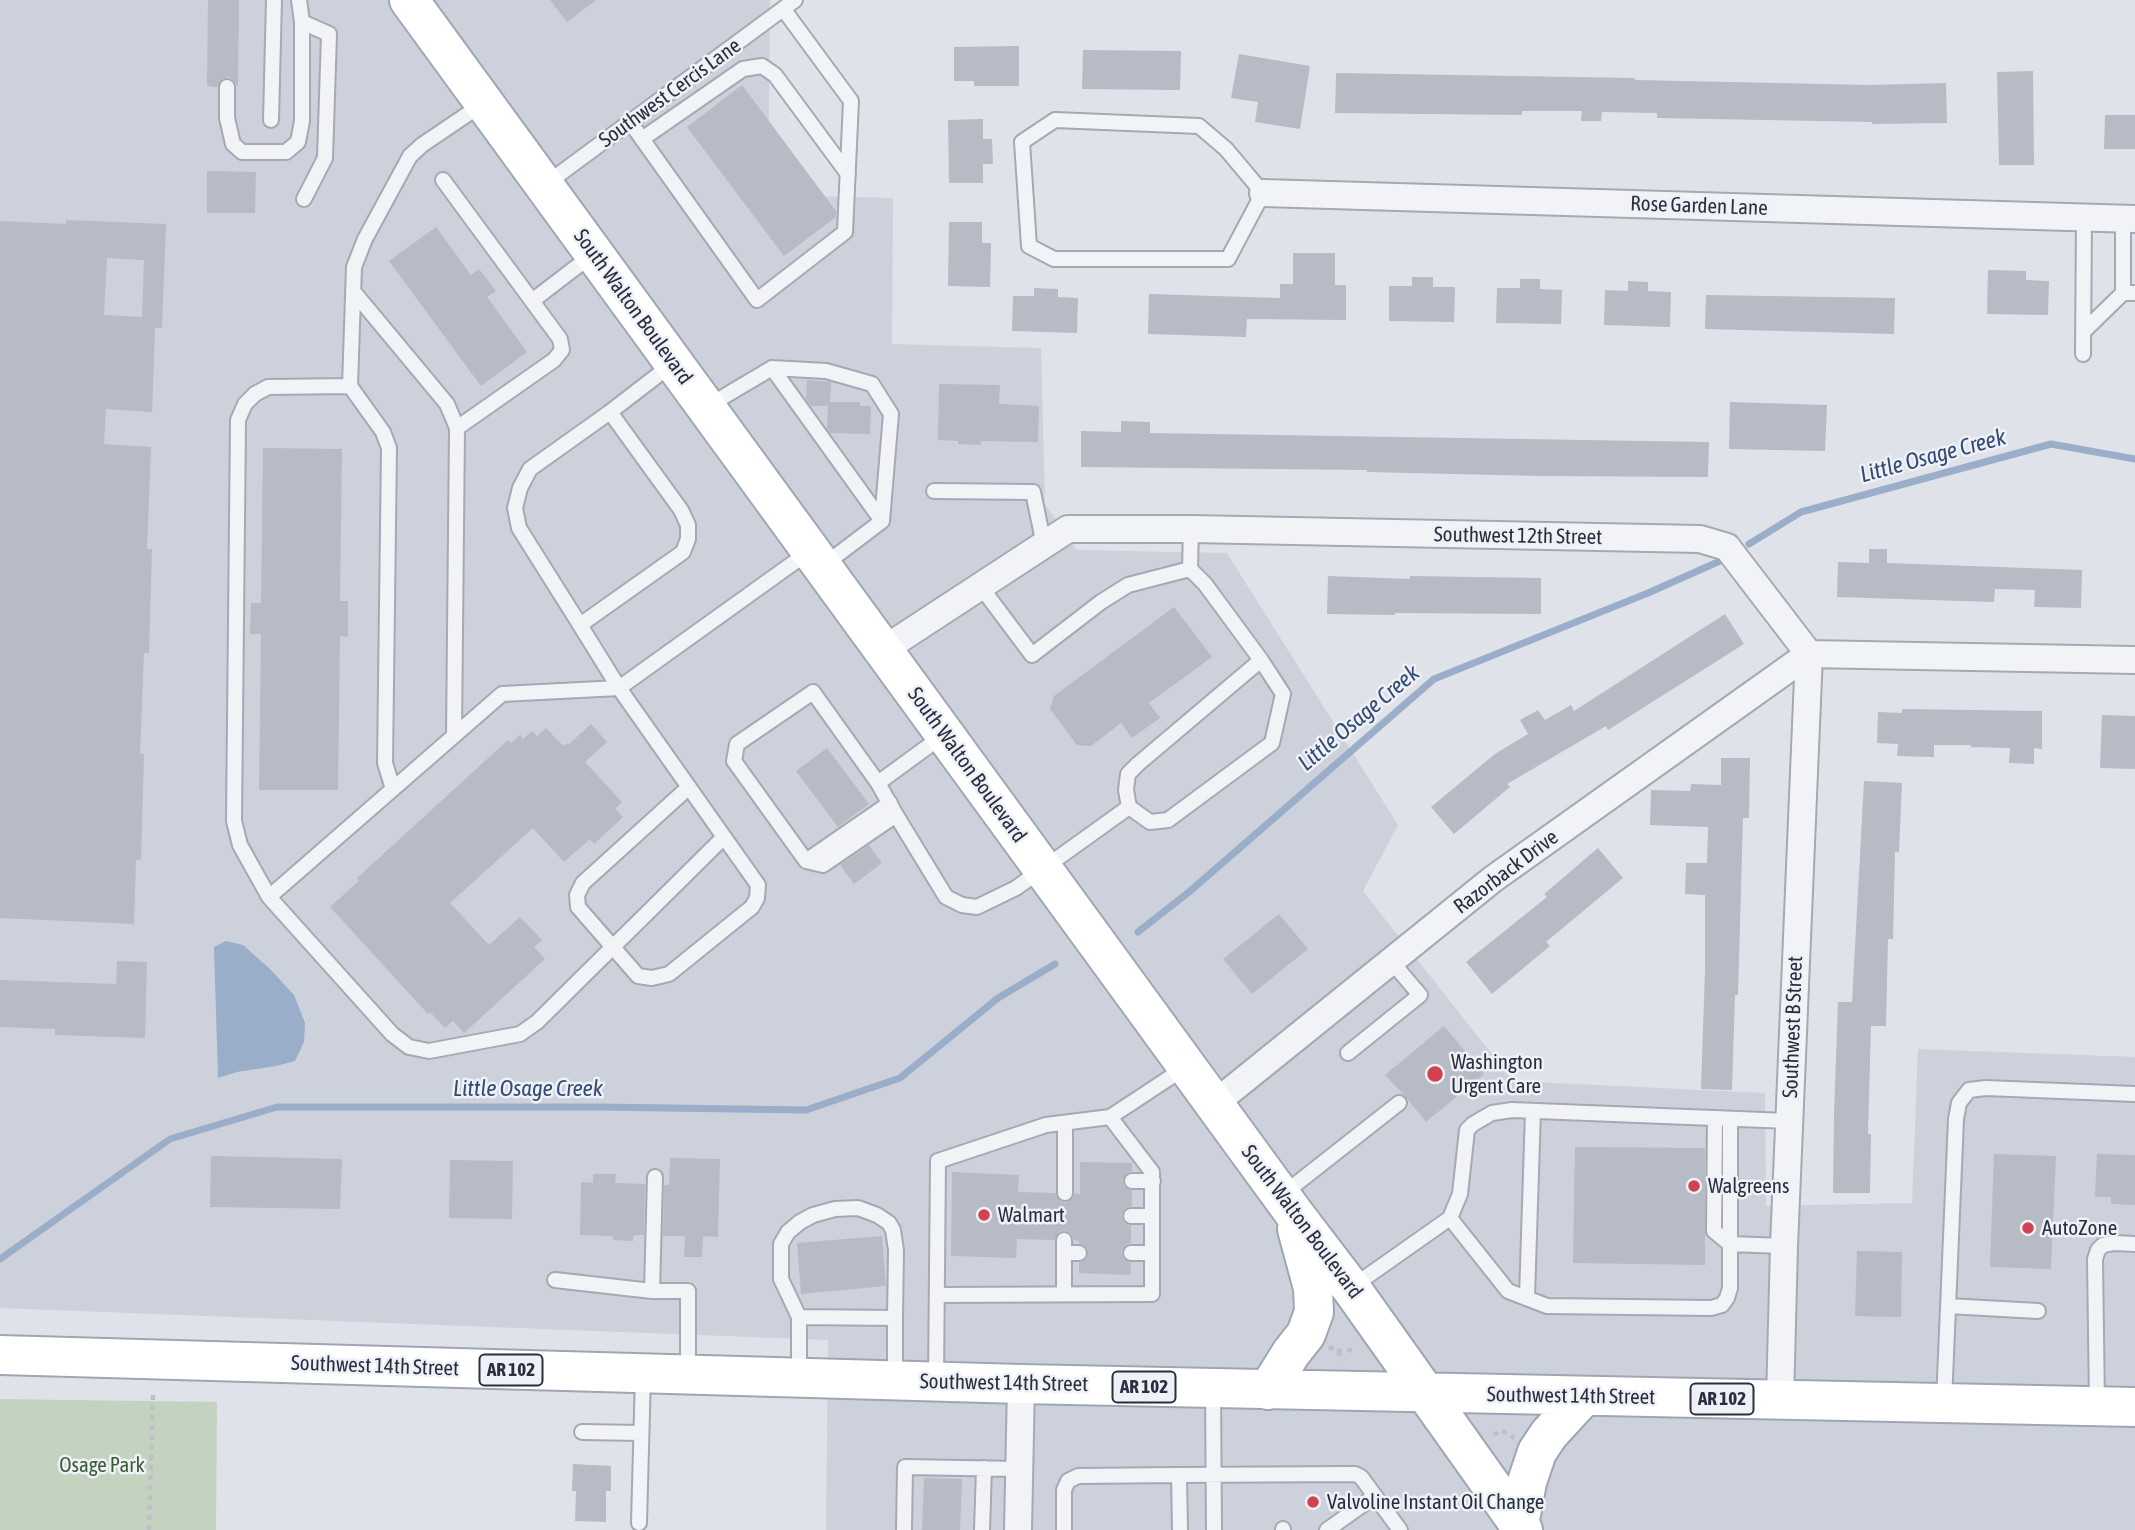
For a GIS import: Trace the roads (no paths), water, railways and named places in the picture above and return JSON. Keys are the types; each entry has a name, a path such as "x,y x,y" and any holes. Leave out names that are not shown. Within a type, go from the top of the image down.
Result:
{"main road":[{"name":"South Walton Boulevard","path":"410,0 1287,1204 1351,1287 1521,1527"},
{"path":"1268,1390 1306,1334 1314,1312 1313,1287 1287,1204"},
{"name":"Southwest 14th Street","path":"0,1355 936,1382 2135,1407"},
{"path":"1521,1527 1527,1482 1537,1452 1549,1434 1584,1396"}],"street":[{"name":"Rose Garden Lane","path":"1263,192 2129,219"},
{"name":"Southwest 12th Street","path":"883,650 1068,529 1191,528 1700,540 1727,547 1809,654"},
{"path":"1809,654 2135,660"},
{"name":"Razorback Drive","path":"1214,1104 1493,878 1809,654"},
{"name":"Southwest B Street","path":"1780,1400 1809,654"},
{"path":"1018,1530 1021,1384"}],"lane":[{"path":"271,120 274,0"},
{"path":"227,87 227,118 233,144 242,152 286,152 298,142 302,121 302,22 299,0"},
{"path":"630,122 757,300 845,232 851,101 789,5"},
{"name":"Southwest Cercis Lane","path":"544,185 789,5"},
{"path":"302,22 329,34 325,158 304,199"},
{"path":"642,139 743,69 762,66 775,75 848,174"},
{"path":"393,789 386,763 389,448 383,432 350,386 354,267 365,239 410,156 484,103"},
{"path":"1055,120 1199,126 1226,149 1263,192 1228,259 1054,259 1029,246 1022,142 1055,120"},
{"path":"443,180 560,339 562,350 554,360 457,428"},
{"path":"2083,354 2084,218"},
{"path":"2083,332 2129,293 2129,219"},
{"path":"532,300 594,253"},
{"path":"353,291 447,404 457,428 454,736"},
{"path":"674,363 530,470 520,488 515,508 519,528 619,688 689,787 724,838 758,885 757,898 752,907 668,974 652,978 638,976 579,907 577,895 583,883 689,787"},
{"path":"772,368 882,521"},
{"path":"706,407 772,368 826,371 872,384 891,414 882,521"},
{"path":"350,386 268,387 245,404 238,420 234,821 240,845 269,897 392,1034 409,1047 429,1051 520,1034 537,1021 724,838"},
{"path":"580,625 682,551 688,540 688,525 681,510 610,412"},
{"path":"934,491 1034,492 1044,545"},
{"path":"269,897 502,694 619,688 817,558 882,521"},
{"path":"1191,528 1190,569 1205,584 1261,660 1283,694 1272,743 1168,820 1150,822 1129,807 1126,790 1128,774 1261,660"},
{"path":"981,587 1032,655 1101,601 1128,585 1190,569"},
{"path":"893,809 823,865 806,861 734,761 737,744 813,692 878,783 946,897 962,905 977,908 1016,888 1129,807"},
{"path":"878,783 945,734"},
{"path":"1348,1054 1420,995 1391,961"},
{"path":"936,1382 938,1161 1046,1125 1110,1117 1187,1066"},
{"path":"1944,1404 1956,1119 1959,1103 1969,1090 1986,1088 2135,1094"},
{"path":"1287,1204 1399,1103"},
{"path":"1351,1287 1450,1217 1460,1194 1467,1130 1492,1113 1512,1110 1789,1121"},
{"path":"1527,1297 1533,1111"},
{"path":"937,1296 1152,1294 1152,1172 1110,1117"},
{"path":"1722,1118 1714,1231 1730,1244 1784,1246"},
{"path":"1065,1123 1070,1184"},
{"path":"652,1291 654,1177"},
{"path":"1132,1181 1153,1181"},
{"path":"799,1378 799,1317 780,1279 781,1244 800,1222 813,1215 835,1209 859,1208 877,1214 894,1230 895,1381"},
{"path":"1132,1216 1152,1216"},
{"path":"1450,1217 1508,1291 1547,1306 1711,1308 1722,1305 1730,1287 1730,1244"},
{"path":"2097,1406 2095,1259 2103,1245 2135,1244"},
{"path":"1064,1294 1069,1248"},
{"path":"1131,1253 1152,1253"},
{"path":"555,1280 652,1291 688,1291 688,1374"},
{"path":"1948,1306 2038,1311"},
{"path":"799,1317 895,1318"},
{"path":"639,1523 643,1373"},
{"path":"1213,1388 1214,1530"},
{"path":"582,1432 641,1433"},
{"path":"904,1530 905,1467 1020,1469"},
{"path":"982,1530 985,1468"},
{"path":"1064,1530 1064,1490 1068,1481 1078,1476 1213,1475 1283,1480 1355,1474 1361,1477 1400,1530"},
{"path":"1179,1475 1180,1530"},
{"path":"1327,1530 1375,1496"}],"water":[{"path":"226,941 243,945 294,995 305,1023 304,1042 295,1061 218,1078 214,947"}],"waterway":[{"name":"Little Osage Creek","path":"1749,544 1801,512 2051,444 2135,459"},
{"name":"Little Osage Creek","path":"1138,932 1189,892 1434,679 1648,593 1720,561"},
{"name":"Little Osage Creek","path":"0,1259 170,1139 277,1107 806,1110 900,1078 998,998 1055,964"}],"place":[{"name":"Washington Urgent Care","path":"1435,1074"},
{"name":"Walgreens","path":"1694,1186"},
{"name":"Walmart","path":"984,1215"},
{"name":"AutoZone","path":"2028,1228"},
{"name":"Valvoline Instant Oil Change","path":"1313,1502"}],"park label":[{"name":"Osage Park","path":"102,1465"}]}
